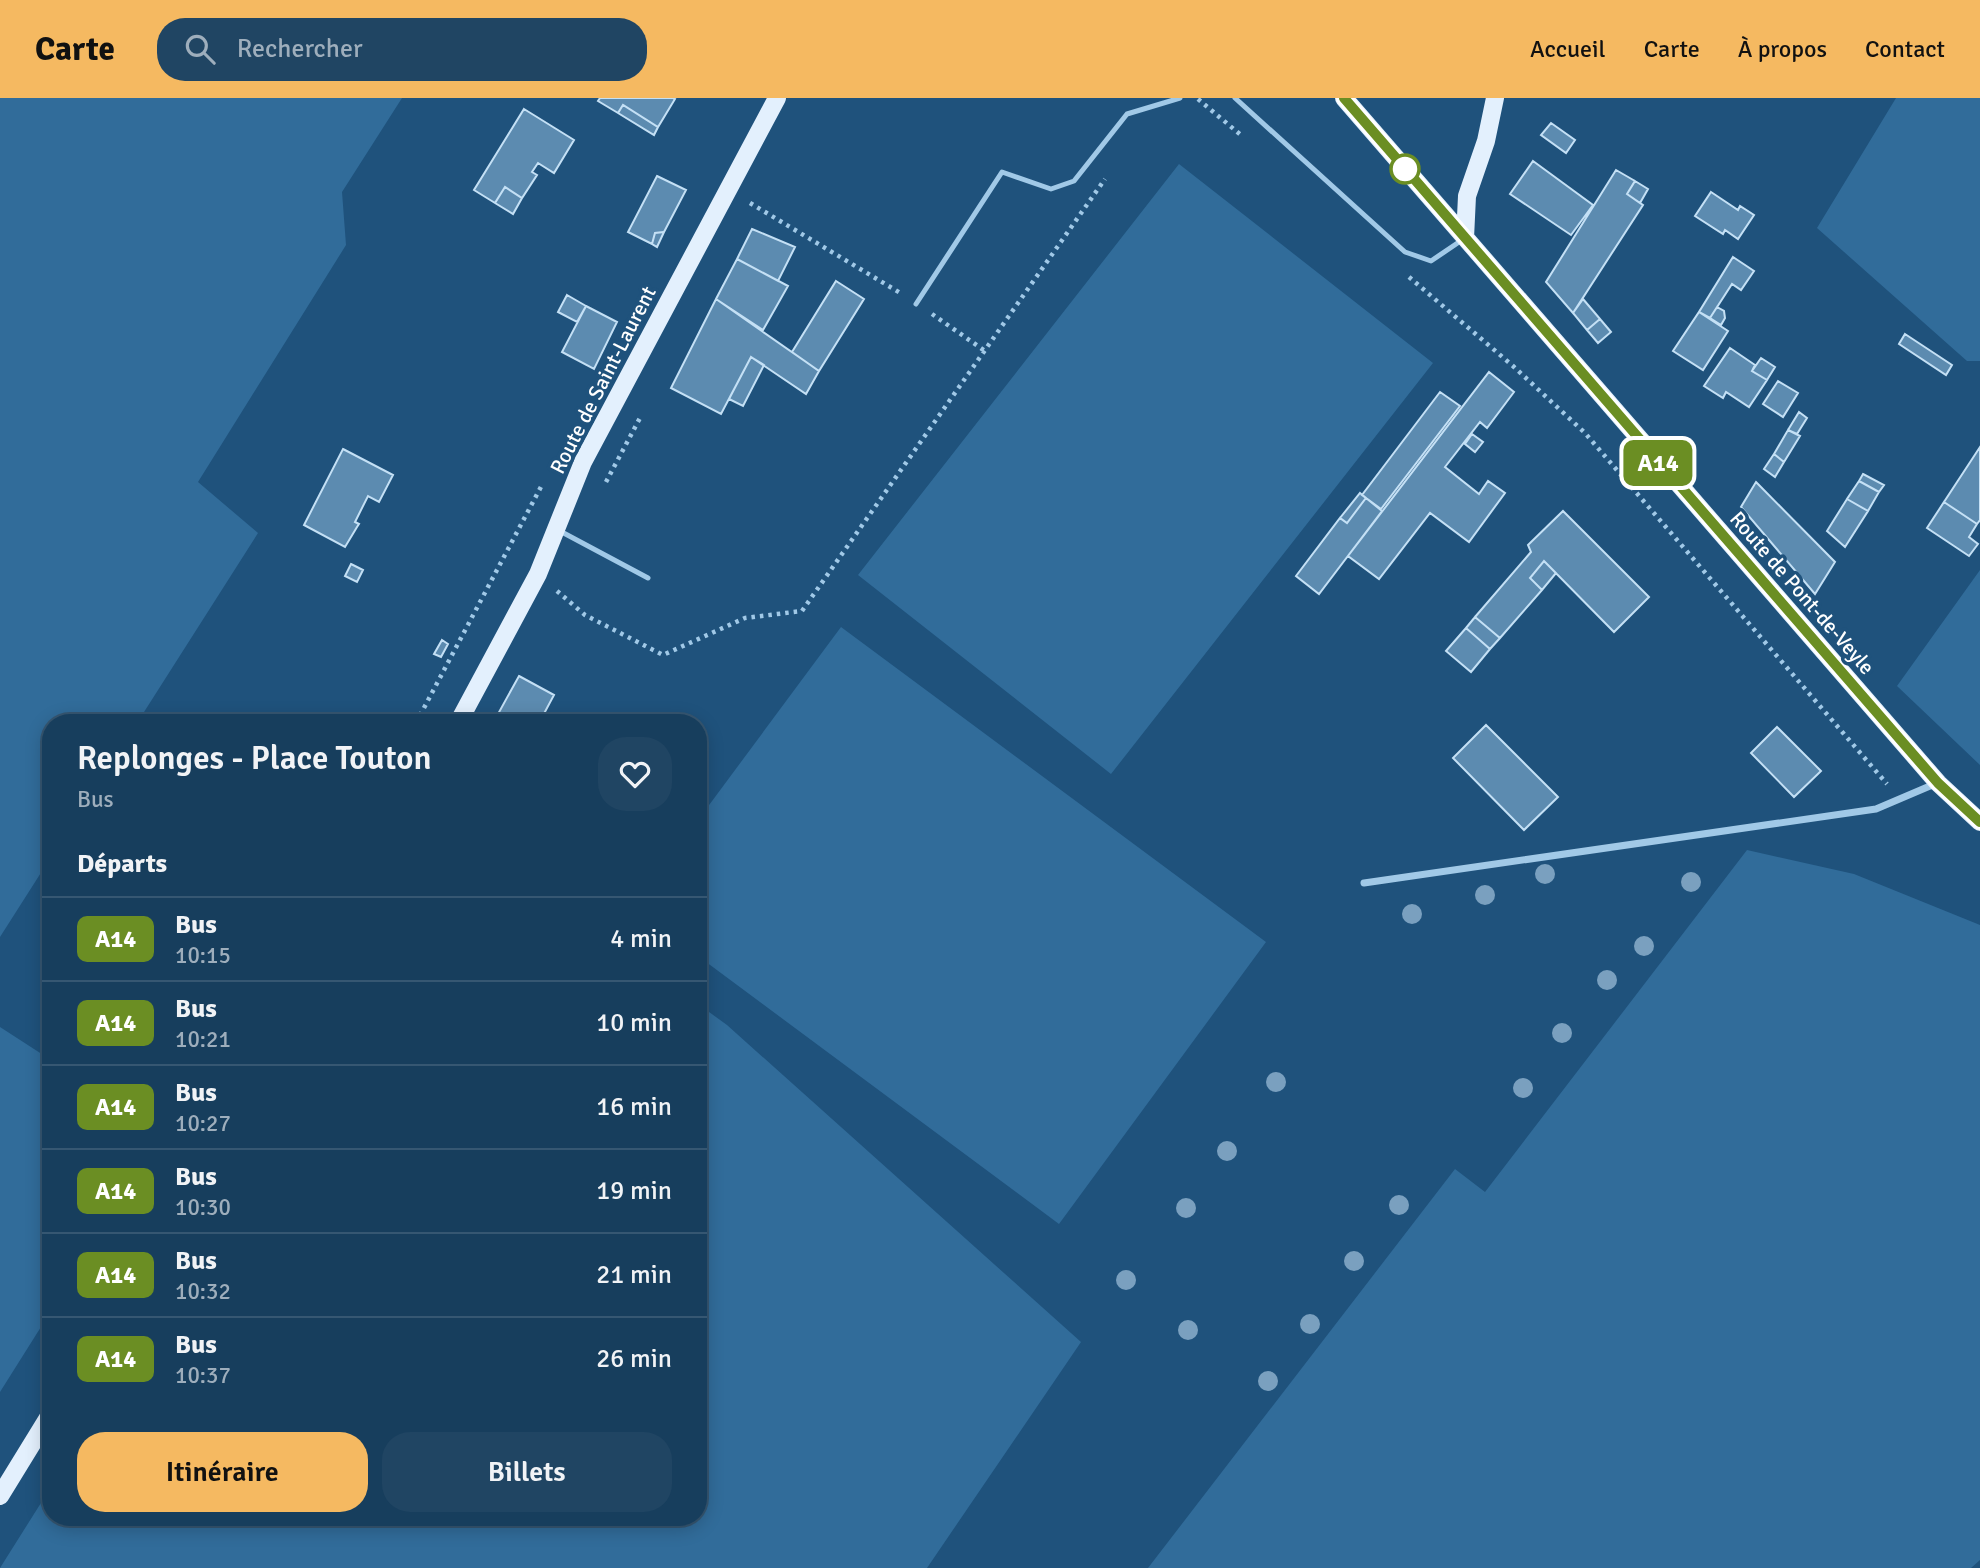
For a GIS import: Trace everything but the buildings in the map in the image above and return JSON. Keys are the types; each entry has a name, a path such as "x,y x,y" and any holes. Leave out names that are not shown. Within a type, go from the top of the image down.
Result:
{"main road":[{"name":"Route de Saint-Laurent","path":"463,714 538,574 558,530 583,462 777,98"},
{"name":"Route de Pont-de-Veyle","path":"1344,98 1938,783 1980,822"},
{"path":"1465,238 1467,196 1486,141 1495,98"},
{"path":"0,1496 42,1428"}],"street":[{"path":"1364,883 1876,808 1938,783"}],"lane":[{"path":"916,304 1002,172 1051,189 1074,181 1127,114 1180,98"},
{"path":"1235,98 1405,251 1431,261 1465,238"},
{"path":"558,530 648,579"}],"path":[{"path":"1197,98 1249,142"},
{"path":"538,574 585,615 663,655 745,618 802,611 1112,170"},
{"path":"727,192 752,204 916,304 985,351"},
{"path":"746,216 758,192"},
{"path":"1408,276 1513,366 1585,433 1900,799"},
{"path":"602,491 645,407"},
{"path":"553,605 563,582"}],"shaded area":[{"path":"0,98 402,98 342,192 346,245 198,482 258,533 143,714 42,714 42,871 0,937"},
{"path":"1896,98 1980,98 1980,361 1967,361 1817,228"},
{"path":"1179,164 1433,363 1111,774 858,575"},
{"path":"1980,570 1980,765 1897,686"},
{"path":"841,627 1266,942 1059,1224 707,963 707,808"},
{"path":"1747,850 1854,874 1980,925 1980,1560 1971,1568 1148,1568 1455,1169 1485,1192"},
{"path":"707,1011 727,1025 1081,1342 927,1568 0,1568 42,1501 42,1526 707,1526"},
{"path":"0,1027 42,1054 42,1325 0,1392"}],"bus line":[{"name":"A14","path":"1344,98 1623,423 1938,783 1980,822"}]}
